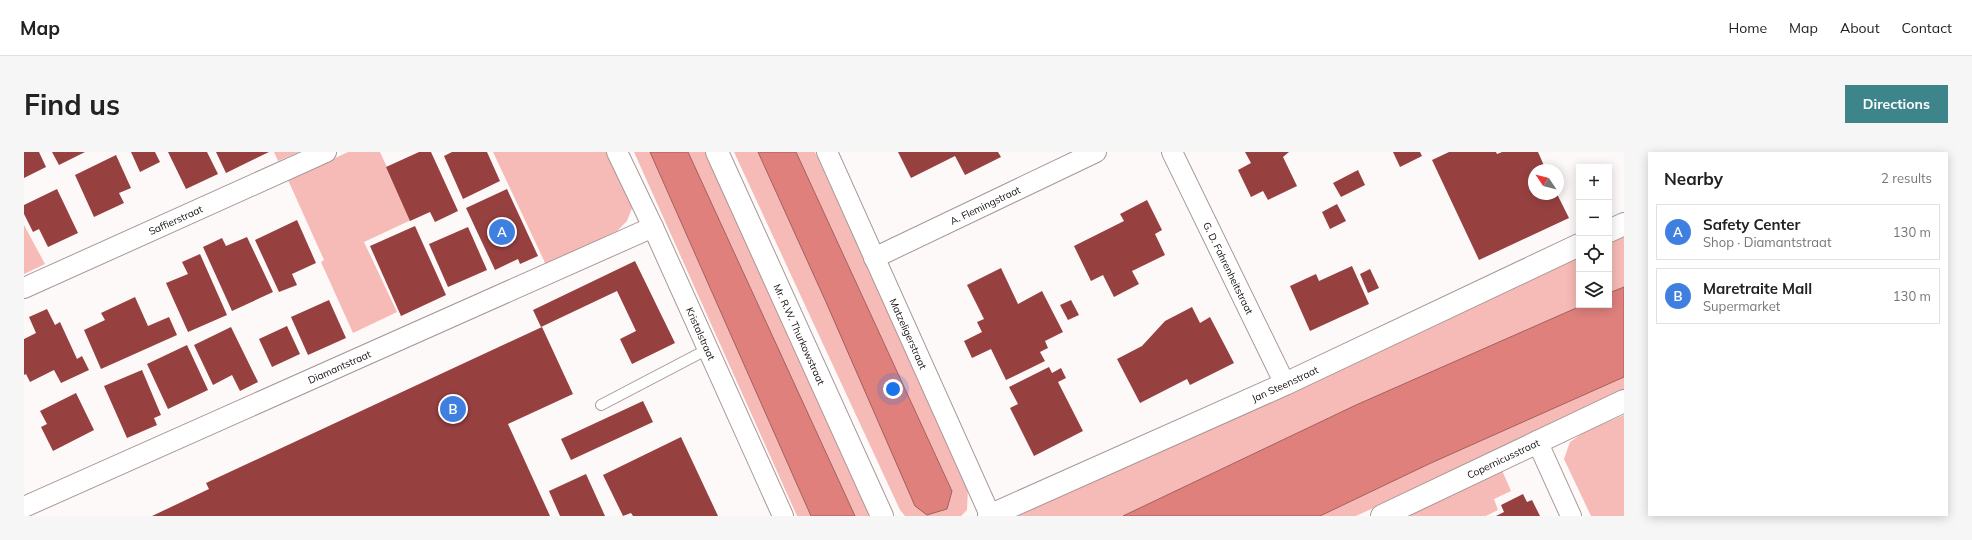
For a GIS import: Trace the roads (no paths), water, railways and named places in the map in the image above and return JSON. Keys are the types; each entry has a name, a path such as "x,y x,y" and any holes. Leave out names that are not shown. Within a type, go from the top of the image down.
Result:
{"street":[{"name":"Saffierstraat","path":"24,288 326,152"},
{"name":"Kristalstraat","path":"618,152 653,226 783,516"},
{"name":"Mr. R.W. Thurkowstraat","path":"717,152 882,516"},
{"name":"Matzeligerstraat","path":"827,152 989,516"},
{"name":"A. Flemingstraat","path":"874,258 1096,152"},
{"name":"G. D. Fahrenheitstraat","path":"1172,152 1285,384"},
{"path":"1612,230 1624,224"},
{"name":"Diamantstraat","path":"28,505 653,226"},
{"name":"Jan Steenstraat","path":"989,516 1285,384 1576,246"},
{"name":"Copernicusstraat","path":"1382,516 1537,441 1624,401"},
{"path":"1537,441 1570,516"}],"lane":[{"path":"601,405 708,349"}],"place":[{"name":"Safety Center","path":"502,232"},
{"name":"Maretraite Mall","path":"453,409"}]}
